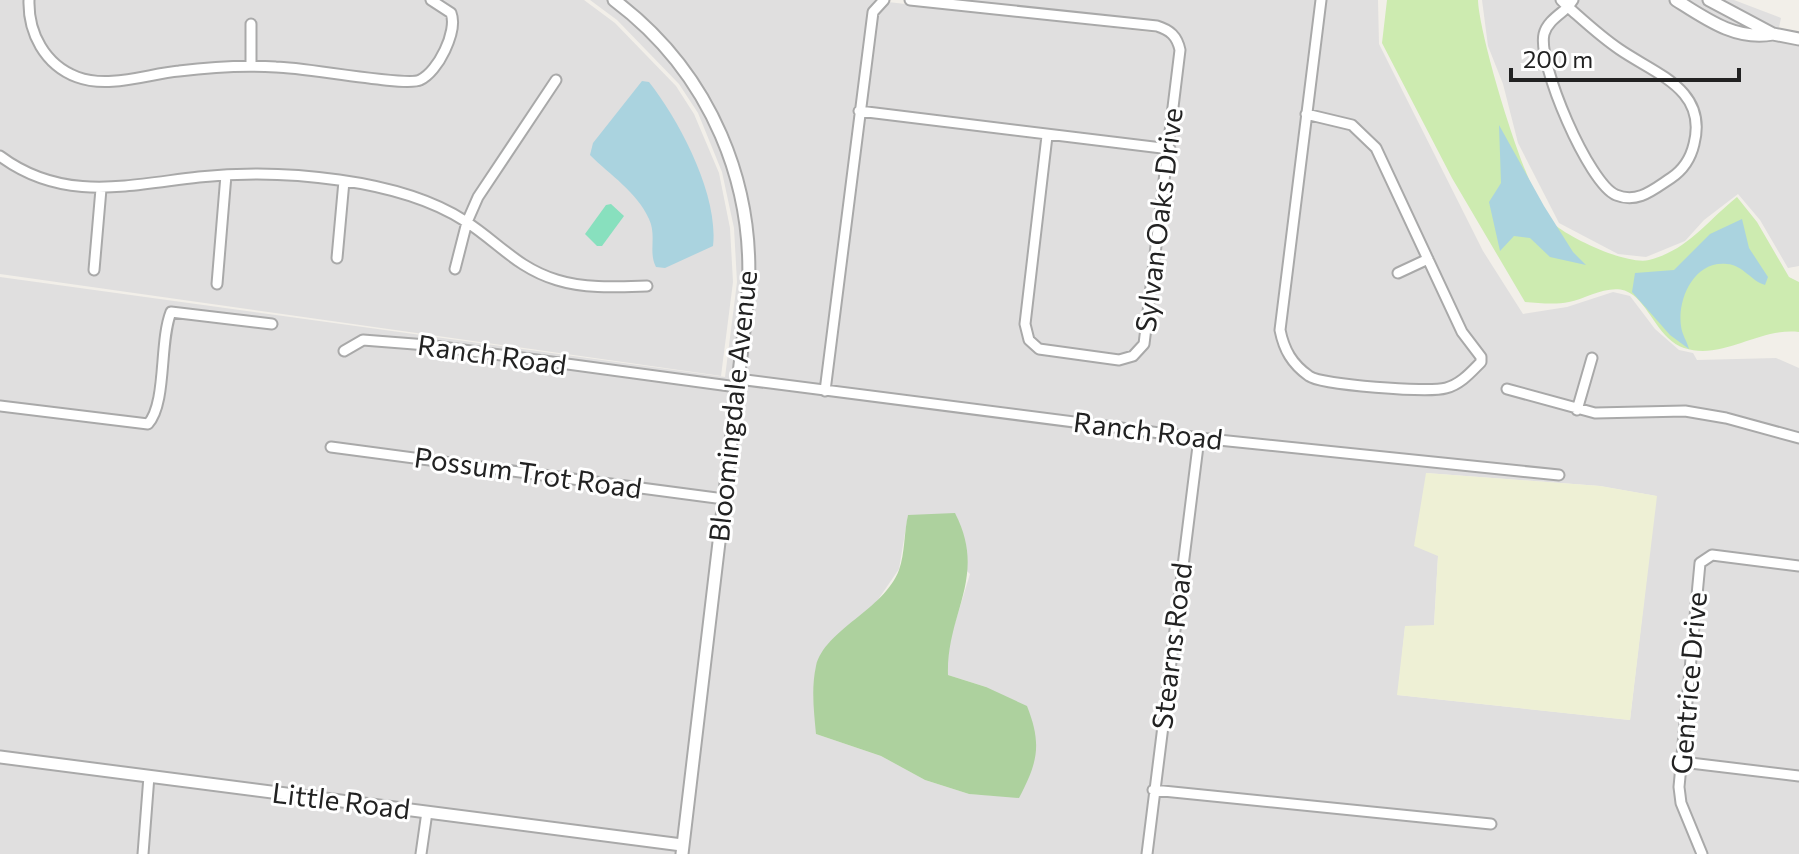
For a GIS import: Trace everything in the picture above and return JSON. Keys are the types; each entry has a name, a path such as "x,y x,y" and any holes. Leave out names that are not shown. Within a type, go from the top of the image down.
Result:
{"street":[{"path":"29,0 32,28 41,47 66,71 87,80 109,82 181,71 251,66 309,68 416,82 433,70 454,24 448,8 431,0"},
{"name":"Bloomingdale Avenue","path":"614,0 654,34 694,83 719,129 734,166 744,207 749,255 738,383 682,850"},
{"path":"825,391 873,12 884,0"},
{"name":"Sylvan Oaks Drive","path":"910,0 1169,30 1180,50 1170,149 1144,344 1133,356 1119,360 1039,349 1029,340 1025,324 1047,136"},
{"path":"1306,114 1352,125 1376,148 1462,332 1481,357 1481,362 1466,378 1448,388 1427,391 1311,378 1284,351 1280,330 1306,114 1321,0"},
{"path":"1676,0 1733,31 1755,37 1773,34"},
{"path":"1709,0 1773,34 1799,39"},
{"path":"1567,2 1619,49 1666,75 1688,96 1696,112 1696,136 1691,155 1678,173 1640,198 1618,196 1605,189 1564,118 1544,55 1543,36 1567,2"},
{"path":"251,24 251,66"},
{"path":"455,269 467,222 478,197 556,80"},
{"path":"859,111 1170,149"},
{"path":"0,170 3,158 55,182 101,189 226,175 292,173 344,181 420,199 467,222 502,252 531,270 558,280 608,287 647,286"},
{"path":"217,284 226,175"},
{"path":"337,258 344,181"},
{"path":"94,270 101,189"},
{"path":"1398,273 1428,259"},
{"path":"0,406 148,424 156,409 166,325 171,312 272,324"},
{"name":"Ranch Road","path":"344,351 363,340 427,345 1199,438 1559,475"},
{"path":"1577,410 1592,358"},
{"path":"1507,389 1577,410 1595,413 1685,411 1726,418 1799,438"},
{"name":"Stearns Road","path":"1147,854 1199,438"},
{"name":"Possum Trot Road","path":"331,447 724,499"},
{"name":"Gentrice Drive","path":"1702,854 1681,803 1700,563 1712,555 1799,566"},
{"name":"Little Road","path":"0,757 427,812 682,850"},
{"path":"1682,762 1799,776"},
{"path":"143,854 149,776"},
{"path":"1153,790 1491,824"},
{"path":"421,854 427,812"}],"shaded area":[{"path":"0,0 584,0 615,23 676,86 694,114 719,173 730,228 733,282 721,376 0,274"},
{"path":"590,0 607,0 650,37 690,85 725,155 741,217 744,285 733,382 363,336 350,340 338,352 345,357 363,344 427,349 732,390 720,495 328,443 327,450 719,503 679,840 0,753 0,410 148,428 157,421 160,411 174,316 275,329 277,322 191,308 167,311 161,325 151,409 146,420 0,402 0,277 725,377 737,282 734,228 722,172 698,113 679,84 617,20"},
{"path":"621,0 878,0 868,12 822,387 743,376 754,255 747,197 734,153 717,115 690,70"},
{"path":"948,0 1378,0 1379,44 1483,251 1523,314 1567,307 1613,292 1630,296 1655,329 1679,350 1693,353 1697,360 1776,358 1799,368 1799,562 1713,551 1695,563 1675,787 1677,804 1697,854 1152,854 1157,794 1496,828 1496,821 1158,786 1202,442 1563,479 1564,472 1205,434 831,388 863,116 1042,140 1021,324 1024,341 1135,360 1149,345 1185,50 1173,28 1157,22","holes":["1426,473 1600,486 1656,496 1630,720 1398,695 1405,627 1434,626 1438,556"]},
{"path":"1482,0 1734,0 1781,18 1777,37 1799,44 1799,266 1788,268 1760,220 1738,194 1704,220 1685,241 1646,257 1618,254 1559,223 1518,143 1503,84 1488,46"},
{"path":"888,2 1166,34 1176,50 1166,145 864,108 877,14"},
{"path":"1051,141 1165,152 1140,342 1131,353 1118,356 1041,345 1033,338 1030,324"},
{"path":"742,383 1194,441 1143,854 686,854","holes":["908,515 970,574 947,649 948,675 986,687 1019,797 969,794 925,780 881,756 816,734 829,643 873,607 899,569"]},
{"path":"1713,559 1799,570 1799,772 1686,758 1704,565"},
{"path":"0,761 144,779 138,854 0,854"},
{"path":"1686,766 1799,780 1799,854 1706,854 1685,802"},
{"path":"153,780 678,848 677,854 147,854"}],"green space":[{"path":"1387,0 1478,0 1496,81 1519,153 1543,210 1554,224 1600,250 1627,259 1649,260 1686,242 1737,197 1757,222 1789,277 1799,282 1799,332 1770,334 1727,347 1698,351 1684,348 1668,338 1639,301 1626,291 1601,291 1564,303 1525,302 1452,178 1382,43"},
{"path":"611,204 624,216 602,246 597,246 585,234 606,205"},
{"path":"1426,473 1600,486 1657,496 1630,720 1397,695 1405,626 1434,625 1438,556 1414,546"},
{"path":"955,513 968,557 967,576 949,653 948,675 986,687 1027,706 1035,731 1036,753 1019,798 969,794 925,780 881,756 816,734 813,692 816,666 831,641 881,597 891,584 901,564 908,515"}],"water":[{"path":"642,81 649,82 661,98 684,137 703,182 713,226 713,246 665,268 656,267 651,225 644,209 590,155 593,143"},
{"path":"1499,125 1544,206 1573,252 1586,265 1550,257 1530,238 1514,236 1500,251 1489,202 1501,183"},
{"path":"1742,219 1749,248 1768,277 1765,285 1738,267 1727,264 1716,264 1697,274 1682,304 1682,329 1689,349 1670,335 1632,292 1635,273 1674,270 1710,234"}]}
